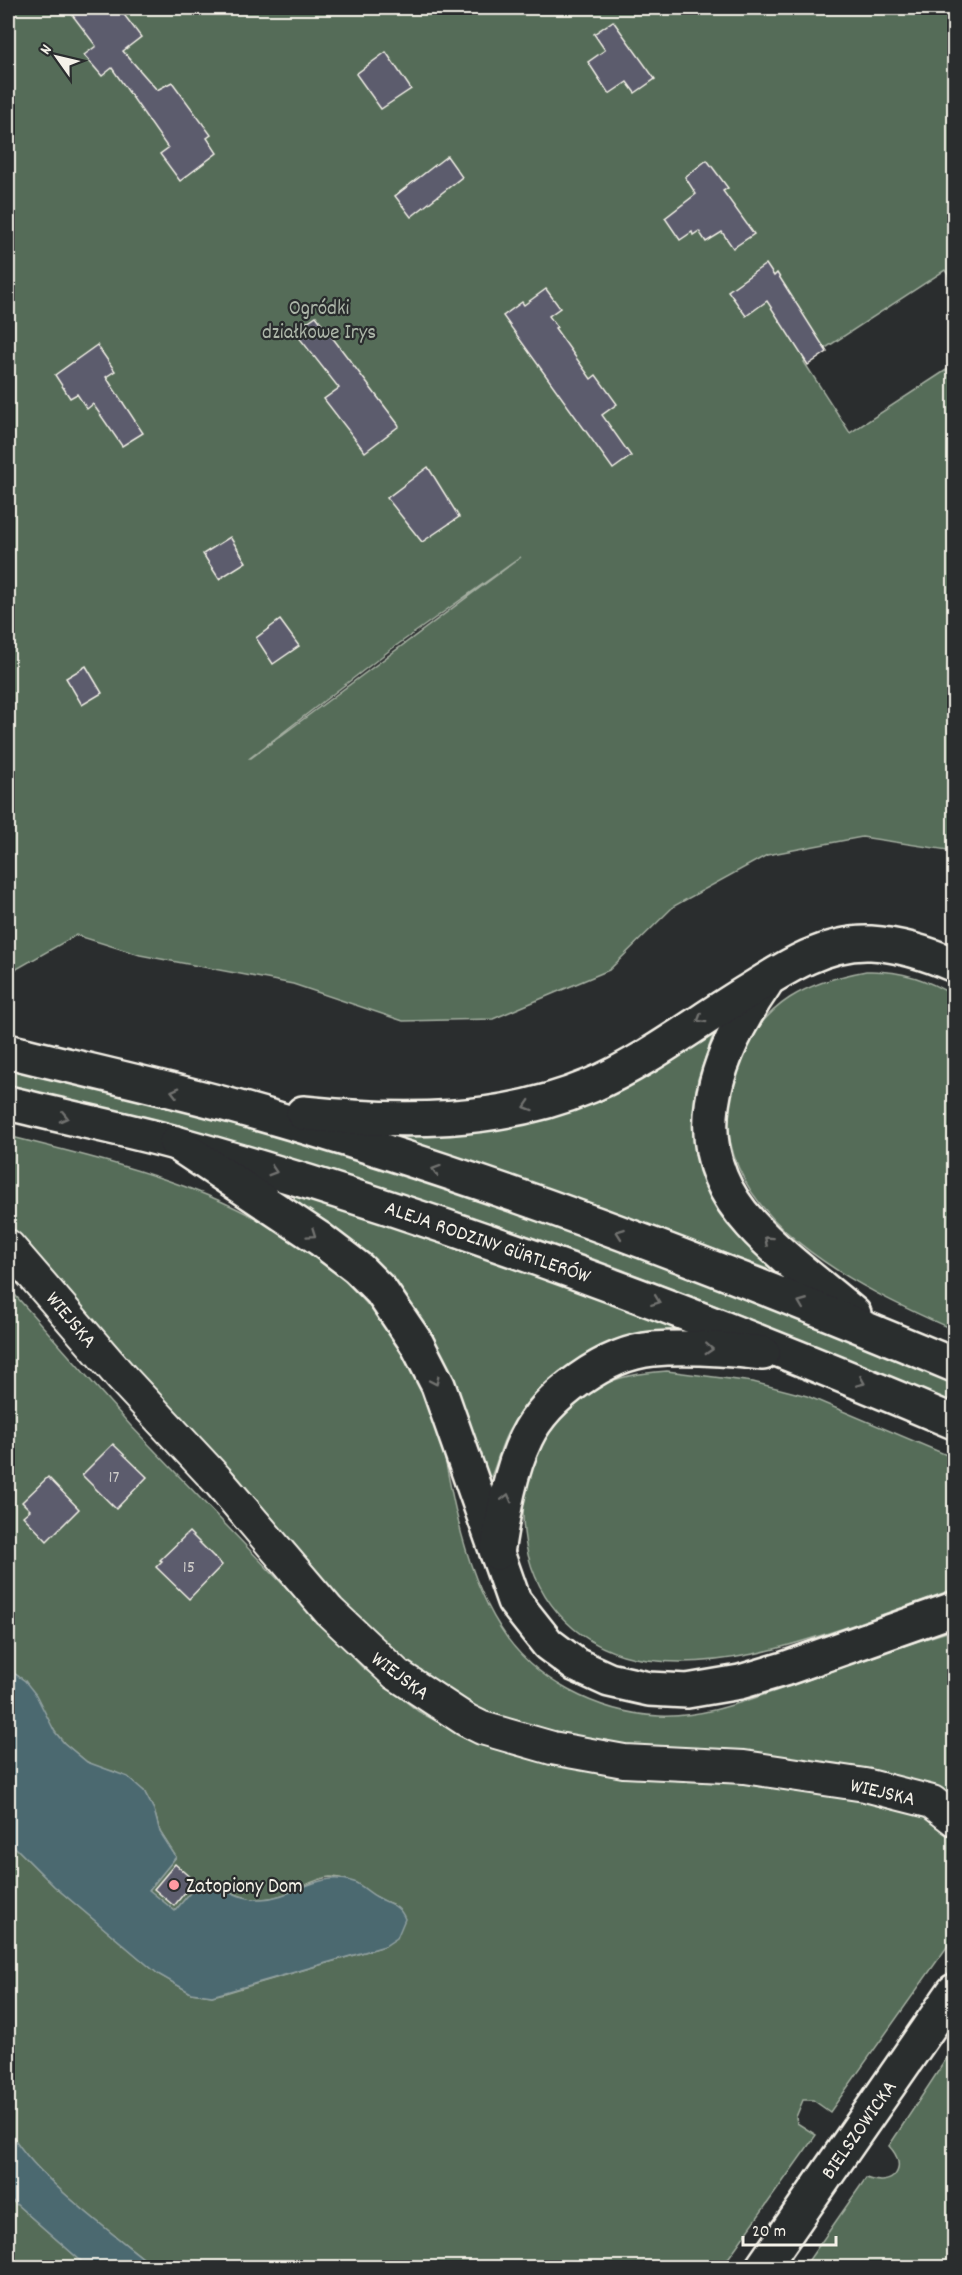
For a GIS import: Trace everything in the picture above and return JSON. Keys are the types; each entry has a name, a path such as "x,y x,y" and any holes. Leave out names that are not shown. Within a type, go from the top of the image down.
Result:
{"main road":[{"path":"232,1107 356,1119 442,1118 519,1110 590,1086 637,1061 769,978 809,957 836,947 870,943 919,950 954,965"},
{"path":"769,978 748,1009 720,1070 709,1111 712,1160 729,1197 751,1225 876,1333"},
{"path":"8,1051 232,1107 388,1154 582,1219 721,1270 954,1365"},
{"name":"ALEJA RODZINY GÜRTLERÓW","path":"8,1103 176,1143 347,1194 488,1240 642,1295 807,1359 954,1422"},
{"path":"176,1143 320,1239 358,1268 381,1291 417,1344 438,1384 514,1601 549,1644 576,1665 609,1680 649,1689 687,1691 740,1682 954,1609"},
{"path":"496,1555 507,1496 526,1438 555,1398 593,1372 626,1356 651,1349 747,1351 807,1359"},
{"name":"BIELSZOWICKA","path":"762,2268 954,1991"}],"street":[{"name":"WIEJSKA","path":"8,1246 129,1387 227,1491 329,1611 396,1674 466,1719 482,1728 552,1748 624,1761 744,1767 865,1785 932,1802 954,1819"}],"green space":[{"name":"Ogródki działkowe Irys","path":"8,8 954,8 954,284 945,270 804,362 850,433 954,365 954,851 862,837 767,855 674,906 609,970 493,1019 403,1021 293,984 140,955 76,935 8,974","holes":["521,557 251,758 390,650"]},
{"path":"866,971 890,972 912,977 954,996 954,1330 877,1293 836,1270 798,1242 766,1211 742,1176 729,1136 731,1087 750,1041 761,1024 774,1009 806,989 825,981"},
{"path":"715,1029 698,1079 695,1098 696,1140 771,1265 770,1270 567,1195 402,1139 405,1134 481,1130 529,1123 577,1109 602,1099 631,1083"},
{"path":"8,1067 214,1119 350,1159 486,1202 604,1243 755,1301 954,1384 954,1404 699,1299 543,1241 345,1176 143,1120 8,1086"},
{"path":"8,1136 154,1176 201,1193 247,1214 290,1238 330,1268 367,1304 401,1349 426,1400 442,1446 465,1545 474,1573 492,1614 514,1646 530,1663 548,1678 569,1690 613,1708 636,1713 659,1716 692,1714 740,1703 954,1630 954,1804 609,1747 499,1722 393,1658 299,1560 298,1549 289,1538 224,1466 210,1461 8,1231"},
{"path":"297,1196 441,1241 689,1331 633,1343 585,1358 563,1370 543,1385 525,1405 508,1432 488,1483 463,1408 291,1200"},
{"path":"8,1287 131,1426 362,1667 418,1711 459,1734 708,1777 901,1802 954,1833 952,1849 954,1851 954,1937 830,2112 813,2100 803,2100 796,2117 797,2123 816,2135 722,2267 154,2267 74,2202 18,2145 8,2127 8,1840 54,1886 158,1974 191,1993 212,1996 225,1993 385,1946 392,1904 339,1878 325,1878 277,1897 265,1899 236,1895 204,1880 199,1882 175,1911 149,1890 176,1857 160,1832 154,1810 144,1791 115,1772 98,1768 87,1762 64,1743 25,1681 8,1669"},
{"path":"667,1371 753,1382 807,1396 954,1458 954,1589 805,1641 727,1659 674,1662 647,1660 601,1646 565,1620 540,1585 526,1545 524,1502 534,1460 557,1421 593,1390 619,1378"},
{"path":"954,2047 954,2267 804,2267 866,2178 884,2181 896,2174 898,2162 889,2146"},
{"path":"8,2197 88,2267 8,2267"}],"water":[{"path":"8,1669 25,1681 36,1695 55,1732 64,1743 87,1762 128,1777 144,1791 154,1810 160,1832 176,1857 149,1890 175,1911 199,1882 204,1880 238,1896 261,1899 285,1894 318,1881 341,1879 354,1882 394,1905 403,1914 405,1919 397,1938 385,1946 212,1996 191,1993 158,1974 54,1886 8,1840"},
{"path":"8,2127 18,2145 52,2182 154,2267 88,2267 8,2197"}],"building":[{"path":"67,8 119,8 141,37 123,51 157,90 172,82 211,135 207,138 217,153 180,181 160,154 168,148 112,68 102,76 84,55 96,46"},
{"path":"613,21 655,79 635,93 627,82 609,94 588,62 605,50 594,34"},
{"path":"386,52 411,89 381,109 356,74"},
{"path":"447,156 462,177 411,217 395,196"},
{"path":"707,160 728,188 723,191 754,234 733,248 722,232 706,242 699,231 693,235 692,232 680,240 665,218 696,194 685,177"},
{"path":"766,264 774,276 777,273 827,352 808,365 767,301 746,316 728,291"},
{"path":"546,289 560,308 549,316 557,327 555,328 591,379 596,375 617,404 602,415 631,456 613,469 503,316 522,302 524,305"},
{"path":"316,316 399,426 365,452 324,399 339,388 294,331"},
{"path":"97,345 115,371 106,377 143,433 122,446 93,404 87,409 77,394 70,398 55,375"},
{"path":"428,467 459,517 422,542 387,498"},
{"path":"230,537 246,562 219,579 203,554"},
{"path":"280,620 299,646 273,664 256,638"},
{"path":"86,666 102,693 82,705 66,678"},
{"path":"113,1444 147,1477 116,1509 82,1475"},
{"path":"48,1477 79,1509 47,1541 23,1516 30,1510 22,1502"},
{"path":"189,1532 222,1565 189,1599 156,1567 162,1561 160,1560"},
{"name":"Zatopiony Dom","path":"175,1864 194,1881 174,1906 154,1889"}],"place":[{"name":"Zatopiony Dom","path":"174,1885"}]}
